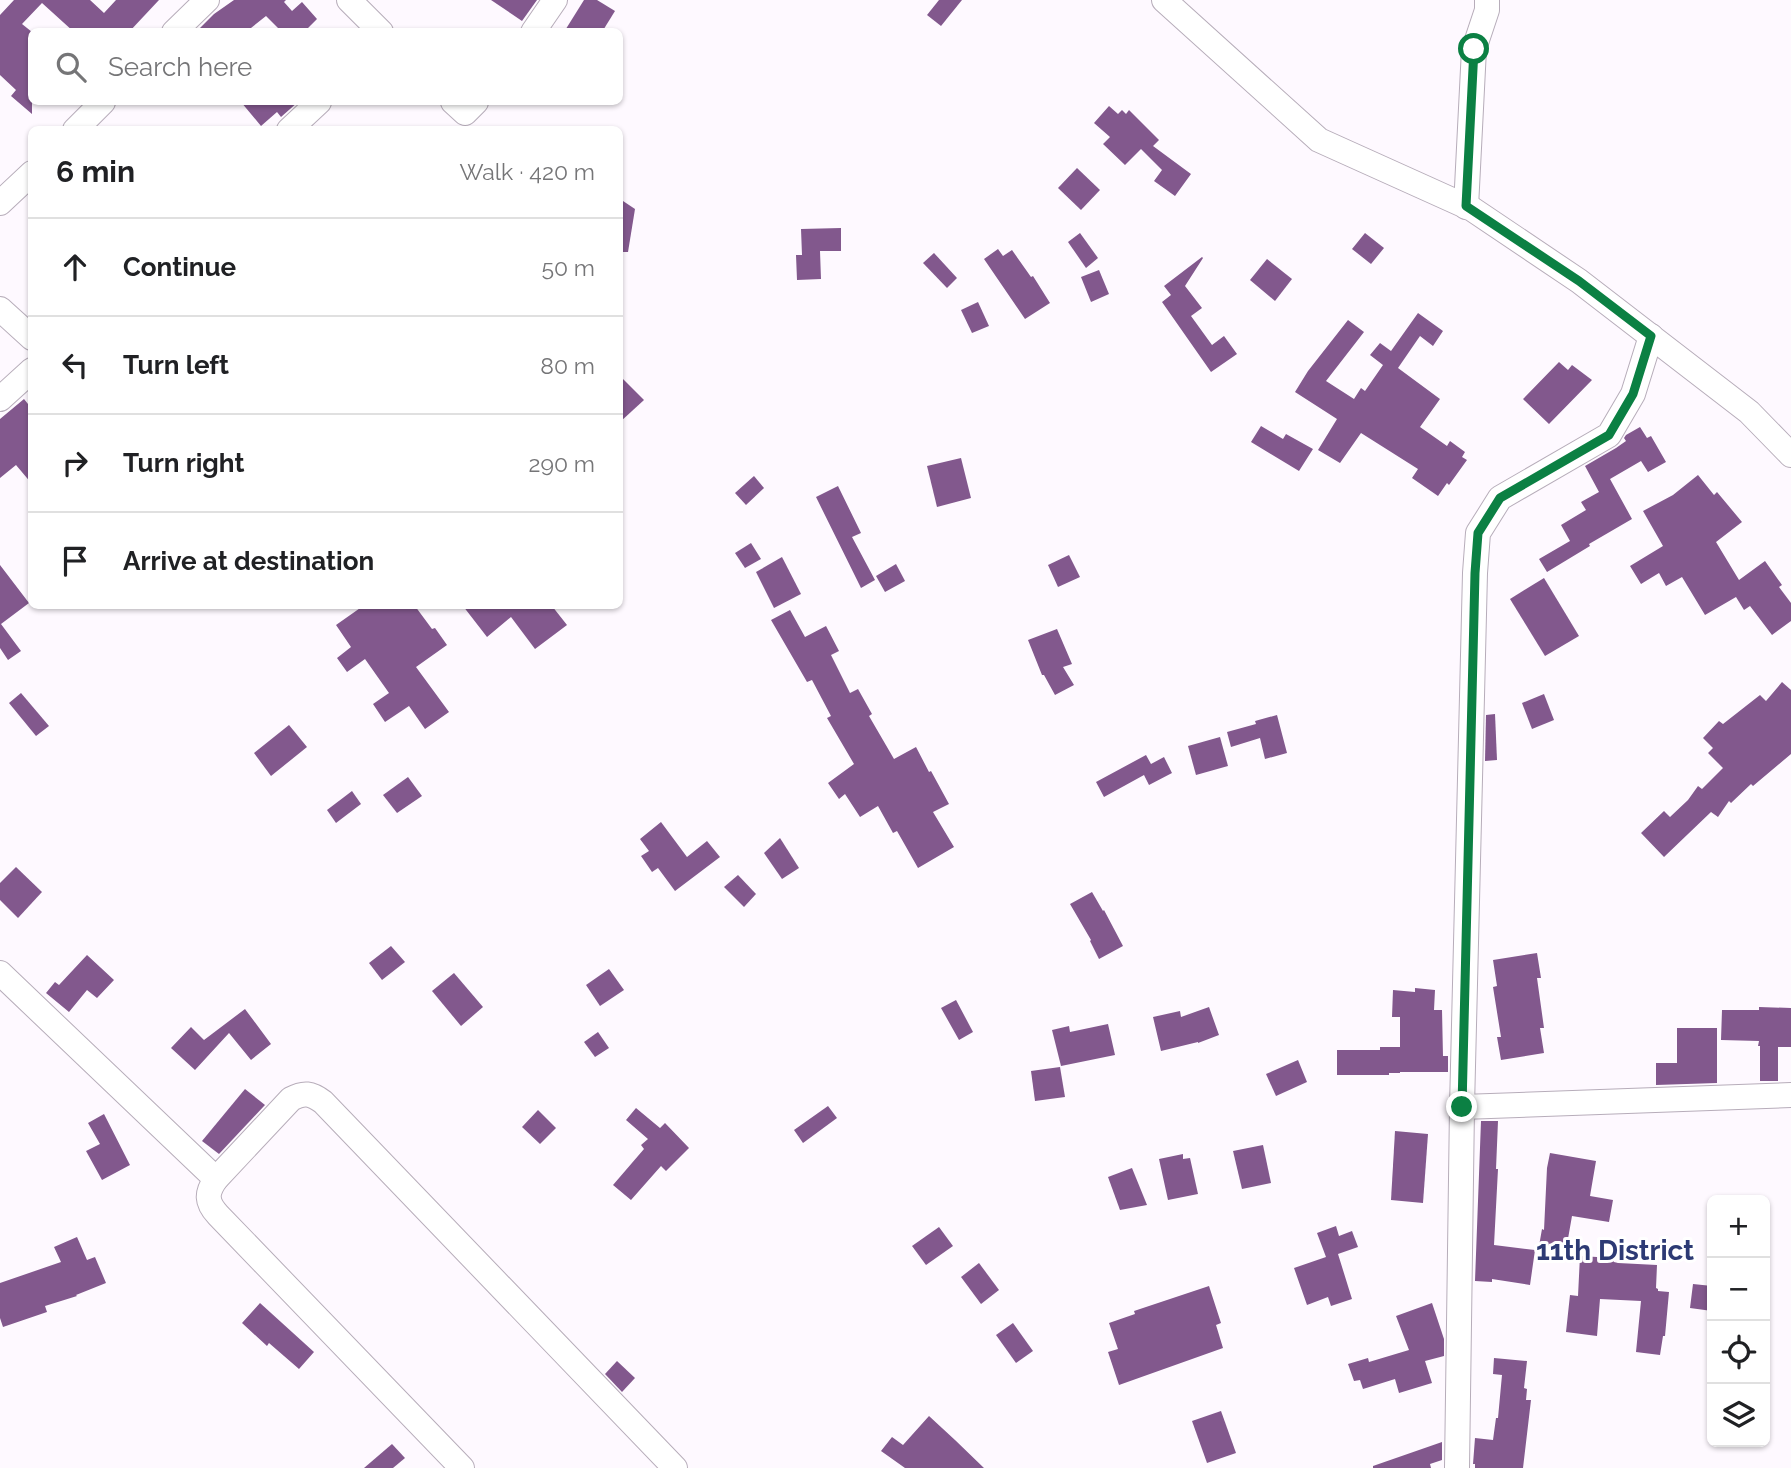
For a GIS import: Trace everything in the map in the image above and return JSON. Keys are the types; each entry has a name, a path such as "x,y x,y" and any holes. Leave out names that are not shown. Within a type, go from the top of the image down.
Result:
{"street":[{"path":"178,28 208,0"},
{"path":"349,0 378,28"},
{"path":"536,28 555,0"},
{"path":"1164,0 1319,140 1466,206 1579,281 1749,412 1791,455"},
{"path":"1466,206 1474,49 1487,10 1487,0"},
{"path":"79,126 100,105"},
{"path":"293,126 316,105"},
{"path":"456,105 465,113 473,105"},
{"path":"0,203 28,177"},
{"path":"0,309 28,334"},
{"path":"1457,1468 1462,1107 1478,533 1500,498 1609,435 1633,394 1651,336"},
{"path":"0,399 28,374"},
{"path":"0,973 216,1179"},
{"path":"462,1468 212,1209 209,1188 290,1099 301,1094 312,1094 333,1112 675,1468"},
{"path":"1462,1107 1791,1095"}],"building":[{"path":"14,0 90,0 104,13 116,0 159,0 133,28 70,28 42,3 22,24 28,29 28,105 32,105 32,114 11,96 16,90 0,75 0,15"},
{"path":"234,0 286,0 284,2 292,11 302,2 317,19 308,28 278,28 266,16 251,28 200,28"},
{"path":"491,0 537,0 522,21"},
{"path":"584,0 597,0 615,11 604,28 566,28"},
{"path":"939,0 962,0 941,26 927,15"},
{"path":"244,105 295,105 281,117 277,112 261,126"},
{"path":"1109,106 1118,114 1122,110 1126,114 1129,110 1159,140 1153,146 1191,174 1175,196 1154,181 1162,170 1141,149 1125,165 1103,144 1110,137 1094,123"},
{"path":"1077,168 1100,190 1081,210 1058,188"},
{"path":"623,201 635,209 628,252 623,252"},
{"path":"841,228 841,251 820,251 821,279 797,280 796,255 802,255 801,229"},
{"path":"1080,233 1098,258 1086,268 1068,242"},
{"path":"1365,233 1384,248 1371,264 1352,249"},
{"path":"998,249 1003,256 1012,250 1050,303 1025,319 984,259"},
{"path":"934,253 957,278 947,288 923,263"},
{"path":"1202,257 1185,286 1202,308 1191,316 1212,345 1224,336 1237,354 1211,372 1162,302 1171,295 1164,286"},
{"path":"1267,259 1292,279 1275,301 1250,280"},
{"path":"1099,270 1109,294 1091,302 1081,277"},
{"path":"978,302 989,326 972,333 961,310"},
{"path":"1418,313 1443,331 1433,346 1420,336 1398,368 1440,399 1420,427 1447,446 1450,441 1465,452 1462,457 1467,460 1438,496 1412,478 1418,469 1361,433 1340,463 1318,450 1337,419 1295,392 1348,320 1364,332 1326,381 1354,399 1361,388 1365,391 1383,365 1370,355 1380,343 1391,351"},
{"path":"1559,362 1568,370 1572,365 1592,380 1549,424 1523,399"},
{"path":"623,379 644,400 623,419"},
{"path":"24,399 28,404 28,479 16,465 0,478 0,419"},
{"path":"1261,426 1283,439 1286,434 1313,449 1299,471 1251,442"},
{"path":"1640,427 1647,438 1651,436 1666,462 1648,472 1641,461 1610,479 1632,519 1547,572 1539,559 1570,541 1561,525 1586,510 1581,502 1599,492 1585,466 1626,441 1626,435"},
{"path":"961,458 971,498 937,507 927,466"},
{"path":"1698,475 1714,495 1717,492 1742,522 1716,542 1739,580 1765,561 1791,603 1791,621 1772,635 1750,606 1744,610 1736,597 1705,615 1682,577 1666,586 1659,573 1641,584 1630,566 1663,546 1643,511 1673,495"},
{"path":"754,476 764,488 746,505 735,493"},
{"path":"838,486 861,533 852,537 875,580 861,588 816,497"},
{"path":"751,543 761,559 745,568 735,553"},
{"path":"1069,555 1080,577 1058,587 1048,565"},
{"path":"782,557 801,594 774,608 756,572"},
{"path":"896,564 905,581 885,592 876,576"},
{"path":"0,565 28,604 1,624 21,651 8,660 0,648"},
{"path":"1544,578 1579,636 1545,656 1510,599"},
{"path":"359,609 417,609 447,645 416,667 449,712 425,729 409,706 385,722 373,704 389,693 365,659 347,672 337,658 351,647 336,625"},
{"path":"465,609 554,609 567,625 535,649 511,617 487,637"},
{"path":"790,610 805,637 826,626 839,651 831,655 850,693 858,689 872,714 869,716 894,759 916,747 949,804 933,812 954,847 918,868 897,831 893,833 878,806 860,817 845,794 839,799 828,783 854,764 827,718 831,716 812,680 807,682 771,620"},
{"path":"1057,629 1072,664 1063,667 1074,685 1055,695 1042,675 1028,640"},
{"path":"1782,682 1791,690 1791,754 1731,803 1729,801 1718,817 1711,812 1664,857 1641,833 1664,811 1670,817 1698,786 1702,789 1723,768 1708,753 1713,748 1703,738 1719,721 1723,724 1760,695 1766,701"},
{"path":"21,693 49,726 36,736 9,703"},
{"path":"1544,694 1554,720 1532,729 1522,703"},
{"path":"1495,714 1497,760 1485,761 1486,715"},
{"path":"1277,715 1287,753 1265,759 1260,738 1231,747 1227,732"},
{"path":"289,725 307,747 271,776 254,753"},
{"path":"1220,737 1228,766 1196,775 1188,746"},
{"path":"1146,755 1151,764 1164,757 1172,773 1149,785 1144,775 1104,797 1096,782"},
{"path":"408,777 422,796 397,813 383,795"},
{"path":"352,791 361,804 336,823 327,810"},
{"path":"661,822 687,857 707,841 720,857 675,891 658,868 652,872 641,856 649,851 640,839"},
{"path":"780,838 799,868 782,879 764,853"},
{"path":"16,867 42,892 18,918 0,900 0,883"},
{"path":"738,875 756,894 744,907 724,887"},
{"path":"1092,892 1123,946 1099,959 1070,904"},
{"path":"391,946 405,962 382,980 369,963"},
{"path":"1537,953 1541,978 1537,978 1544,1028 1540,1028 1544,1053 1501,1060 1497,1037 1501,1037 1493,987 1497,986 1493,960"},
{"path":"87,955 114,980 97,998 87,990 69,1012 46,993 55,982 59,985"},
{"path":"609,969 624,990 600,1006 586,985"},
{"path":"454,973 483,1007 461,1026 432,991"},
{"path":"1415,988 1435,990 1434,1010 1442,1010 1443,1056 1448,1056 1448,1072 1337,1075 1337,1050 1400,1047 1400,1017 1392,1017 1393,990 1415,992"},
{"path":"956,1000 973,1032 959,1040 941,1008"},
{"path":"1209,1007 1219,1035 1198,1043 1161,1051 1153,1017 1180,1011 1181,1017"},
{"path":"1759,1007 1791,1008 1791,1047 1778,1047 1778,1081 1760,1081 1759,1041 1721,1040 1722,1010 1759,1010"},
{"path":"245,1009 271,1044 251,1060 229,1033 195,1070 171,1048 191,1027 204,1040"},
{"path":"1108,1024 1115,1055 1061,1066 1052,1030 1069,1026 1070,1032"},
{"path":"1677,1028 1717,1028 1717,1083 1656,1085 1656,1063 1677,1063"},
{"path":"598,1032 609,1048 595,1057 584,1042"},
{"path":"1298,1060 1307,1082 1276,1096 1266,1074"},
{"path":"1060,1067 1065,1097 1035,1101 1031,1071"},
{"path":"245,1089 265,1105 219,1154 202,1141"},
{"path":"828,1106 837,1118 803,1143 794,1130"},
{"path":"636,1108 660,1128 665,1123 689,1148 666,1171 661,1166 631,1200 613,1185 644,1149 641,1145 648,1139 626,1120"},
{"path":"538,1110 556,1128 540,1144 522,1127"},
{"path":"104,1114 130,1165 102,1180 86,1151 100,1144 88,1123"},
{"path":"1481,1121 1498,1121 1494,1245 1535,1250 1530,1285 1492,1279 1492,1282 1475,1281"},
{"path":"1395,1131 1428,1134 1423,1203 1391,1200"},
{"path":"1263,1145 1271,1183 1242,1189 1233,1151"},
{"path":"1550,1153 1596,1161 1590,1196 1613,1200 1609,1222 1572,1216 1566,1250 1539,1246 1542,1229 1544,1230"},
{"path":"1183,1154 1183,1159 1190,1158 1198,1194 1168,1200 1159,1159"},
{"path":"1132,1168 1147,1205 1120,1210 1108,1177"},
{"path":"1336,1226 1339,1236 1352,1231 1358,1247 1338,1254 1352,1299 1331,1306 1328,1297 1307,1305 1294,1268 1326,1257 1317,1233"},
{"path":"939,1227 953,1246 926,1265 912,1246"},
{"path":"77,1237 87,1260 95,1257 106,1283 45,1306 47,1312 3,1327 0,1318 0,1283 61,1262 54,1247"},
{"path":"1580,1256 1614,1258 1614,1262 1618,1263 1657,1265 1656,1288 1658,1291 1669,1292 1665,1336 1660,1355 1636,1352 1641,1301 1600,1299 1597,1336 1566,1332 1570,1295 1578,1296"},
{"path":"979,1263 999,1290 981,1304 961,1277"},
{"path":"1693,1284 1707,1285 1707,1310 1690,1308"},
{"path":"1209,1286 1221,1323 1216,1325 1223,1348 1119,1385 1108,1352 1118,1349 1109,1323 1135,1314 1134,1311"},
{"path":"260,1303 314,1352 299,1369 269,1343 267,1346 242,1323"},
{"path":"1432,1303 1444,1339 1444,1356 1425,1361 1432,1383 1399,1393 1395,1379 1363,1389 1360,1380 1354,1381 1348,1364 1368,1358 1369,1362 1409,1350 1396,1316"},
{"path":"1013,1323 1033,1351 1016,1363 996,1335"},
{"path":"1494,1358 1527,1361 1524,1388 1527,1389 1526,1400 1531,1400 1523,1468 1475,1468 1473,1464 1475,1438 1493,1440 1498,1418 1502,1375 1493,1374"},
{"path":"617,1361 635,1378 622,1392 605,1374"},
{"path":"1221,1411 1236,1453 1207,1463 1192,1421"},
{"path":"929,1416 984,1468 905,1468 881,1451 892,1437 903,1445"},
{"path":"1442,1442 1442,1460 1430,1464 1431,1468 1373,1468 1373,1466"},
{"path":"392,1444 405,1458 393,1468 364,1468"}],"district":[{"name":"11th District","path":"1615,1250"}],"route":[{"path":"1462,1107 1478,533 1500,498 1609,435 1633,394 1651,336 1579,281 1466,206 1474,49"}]}
